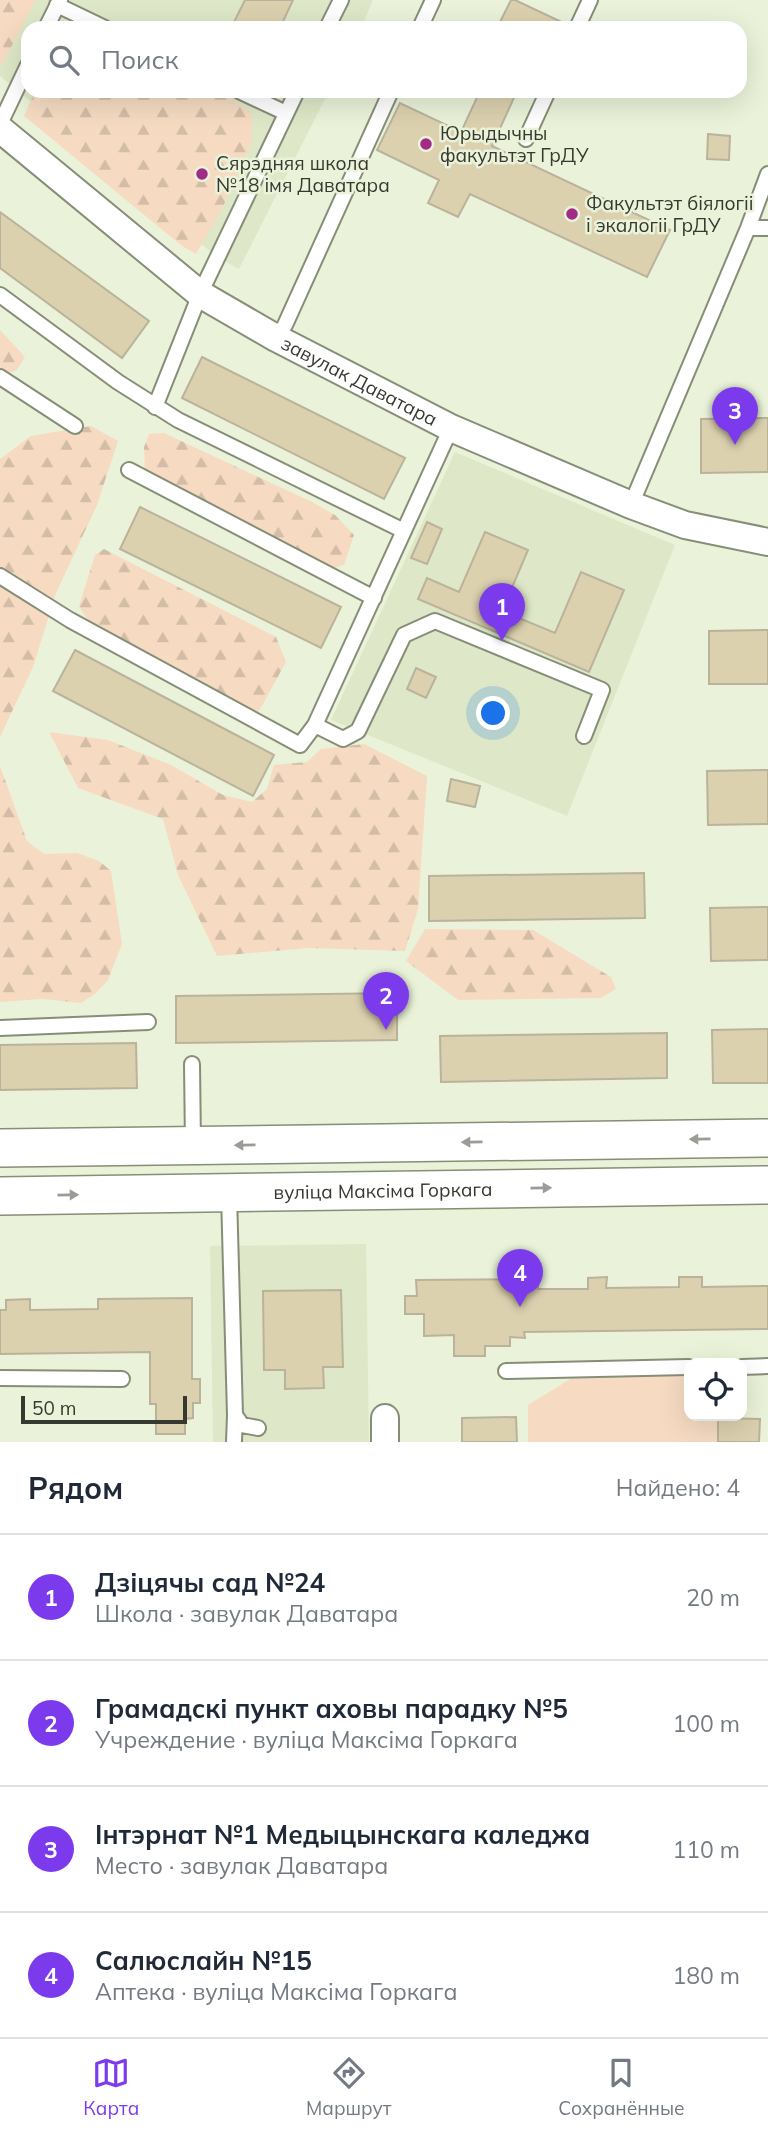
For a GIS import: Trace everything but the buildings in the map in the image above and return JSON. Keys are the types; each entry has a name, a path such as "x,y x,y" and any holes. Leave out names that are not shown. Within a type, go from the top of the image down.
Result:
{"main road":[{"path":"0,1148 768,1138"},
{"name":"вуліца Максіма Горкага","path":"0,1196 768,1185"}],"street":[{"name":"завулак Даватара","path":"0,127 200,294 276,338 451,428 631,505 685,525 768,542"}],"lane":[{"path":"330,21 341,0"},
{"path":"423,21 433,0"},
{"path":"580,21 590,0"},
{"path":"49,21 58,3 93,21"},
{"path":"0,127 21,80"},
{"path":"254,98 286,113"},
{"path":"155,407 200,294 294,98"},
{"path":"276,338 285,325 388,98"},
{"path":"526,139 545,98"},
{"path":"631,505 748,228 768,174"},
{"path":"748,228 768,228"},
{"path":"0,295 155,407 404,531"},
{"path":"0,377 75,426"},
{"path":"0,576 70,620 300,745 316,725 451,428"},
{"path":"129,470 374,598"},
{"path":"316,725 343,739 358,731 404,635 435,621 602,690 584,736"},
{"path":"0,1028 148,1022"},
{"path":"192,1063 193,1146"},
{"path":"229,1193 234,1442"},
{"path":"747,1367 768,1366"},
{"path":"506,1371 684,1367"},
{"path":"0,1378 122,1379"},
{"path":"235,1415 242,1425 258,1427"}],"shaded area":[{"name":"Сярэдняя школа №18 імя Даватара","path":"0,0 373,0 364,21 21,21 21,94 0,76"},
{"name":"Сярэдняя школа №18 імя Даватара","path":"26,98 325,98 239,269 217,257"},
{"path":"455,452 675,545 567,816 331,720"},
{"path":"366,1244 369,1442 213,1442 210,1246"}],"green space":[{"path":"0,0 36,0 25,21 21,21 21,28 0,68"},
{"path":"32,98 231,98 252,114 251,144 221,211 196,254 182,246 24,116"},
{"path":"0,330 25,357 16,371 6,373 0,368"},
{"path":"91,426 118,441 97,505 56,593 33,667 0,737 0,459 31,436"},
{"path":"164,433 335,515 354,535 344,565 327,570 145,474 144,447 149,434"},
{"path":"104,549 276,637 286,662 258,713 233,704 93,629 79,606 95,555"},
{"path":"49,732 108,740 171,765 223,795 252,802 267,789 274,765 307,762 321,749 364,744 427,776 418,909 405,951 309,948 217,956 178,875 163,819 78,788"},
{"path":"0,766 27,841 44,854 77,853 99,861 111,871 122,944 108,980 96,993 81,1003 42,999 0,1002"},
{"path":"425,929 533,930 611,977 616,989 601,998 458,1000 406,961"},
{"path":"684,1372 684,1421 717,1421 717,1442 528,1442 528,1405 575,1376"}],"place":[{"name":"Юрыдычны факультэт ГрДУ","path":"426,144"},
{"name":"Сярэдняя школа №18 імя Даватара","path":"202,174"},
{"name":"Факультэт біялогіі і экалогіі ГрДУ","path":"572,214"},
{"name":"Інтэрнат №1 Медыцынскага каледжа","path":"735,445"},
{"name":"Дзіцячы сад №24","path":"502,641"},
{"name":"Грамадскі пункт аховы парадку №5","path":"386,1030"},
{"name":"Салюслайн №15","path":"520,1307"}]}
